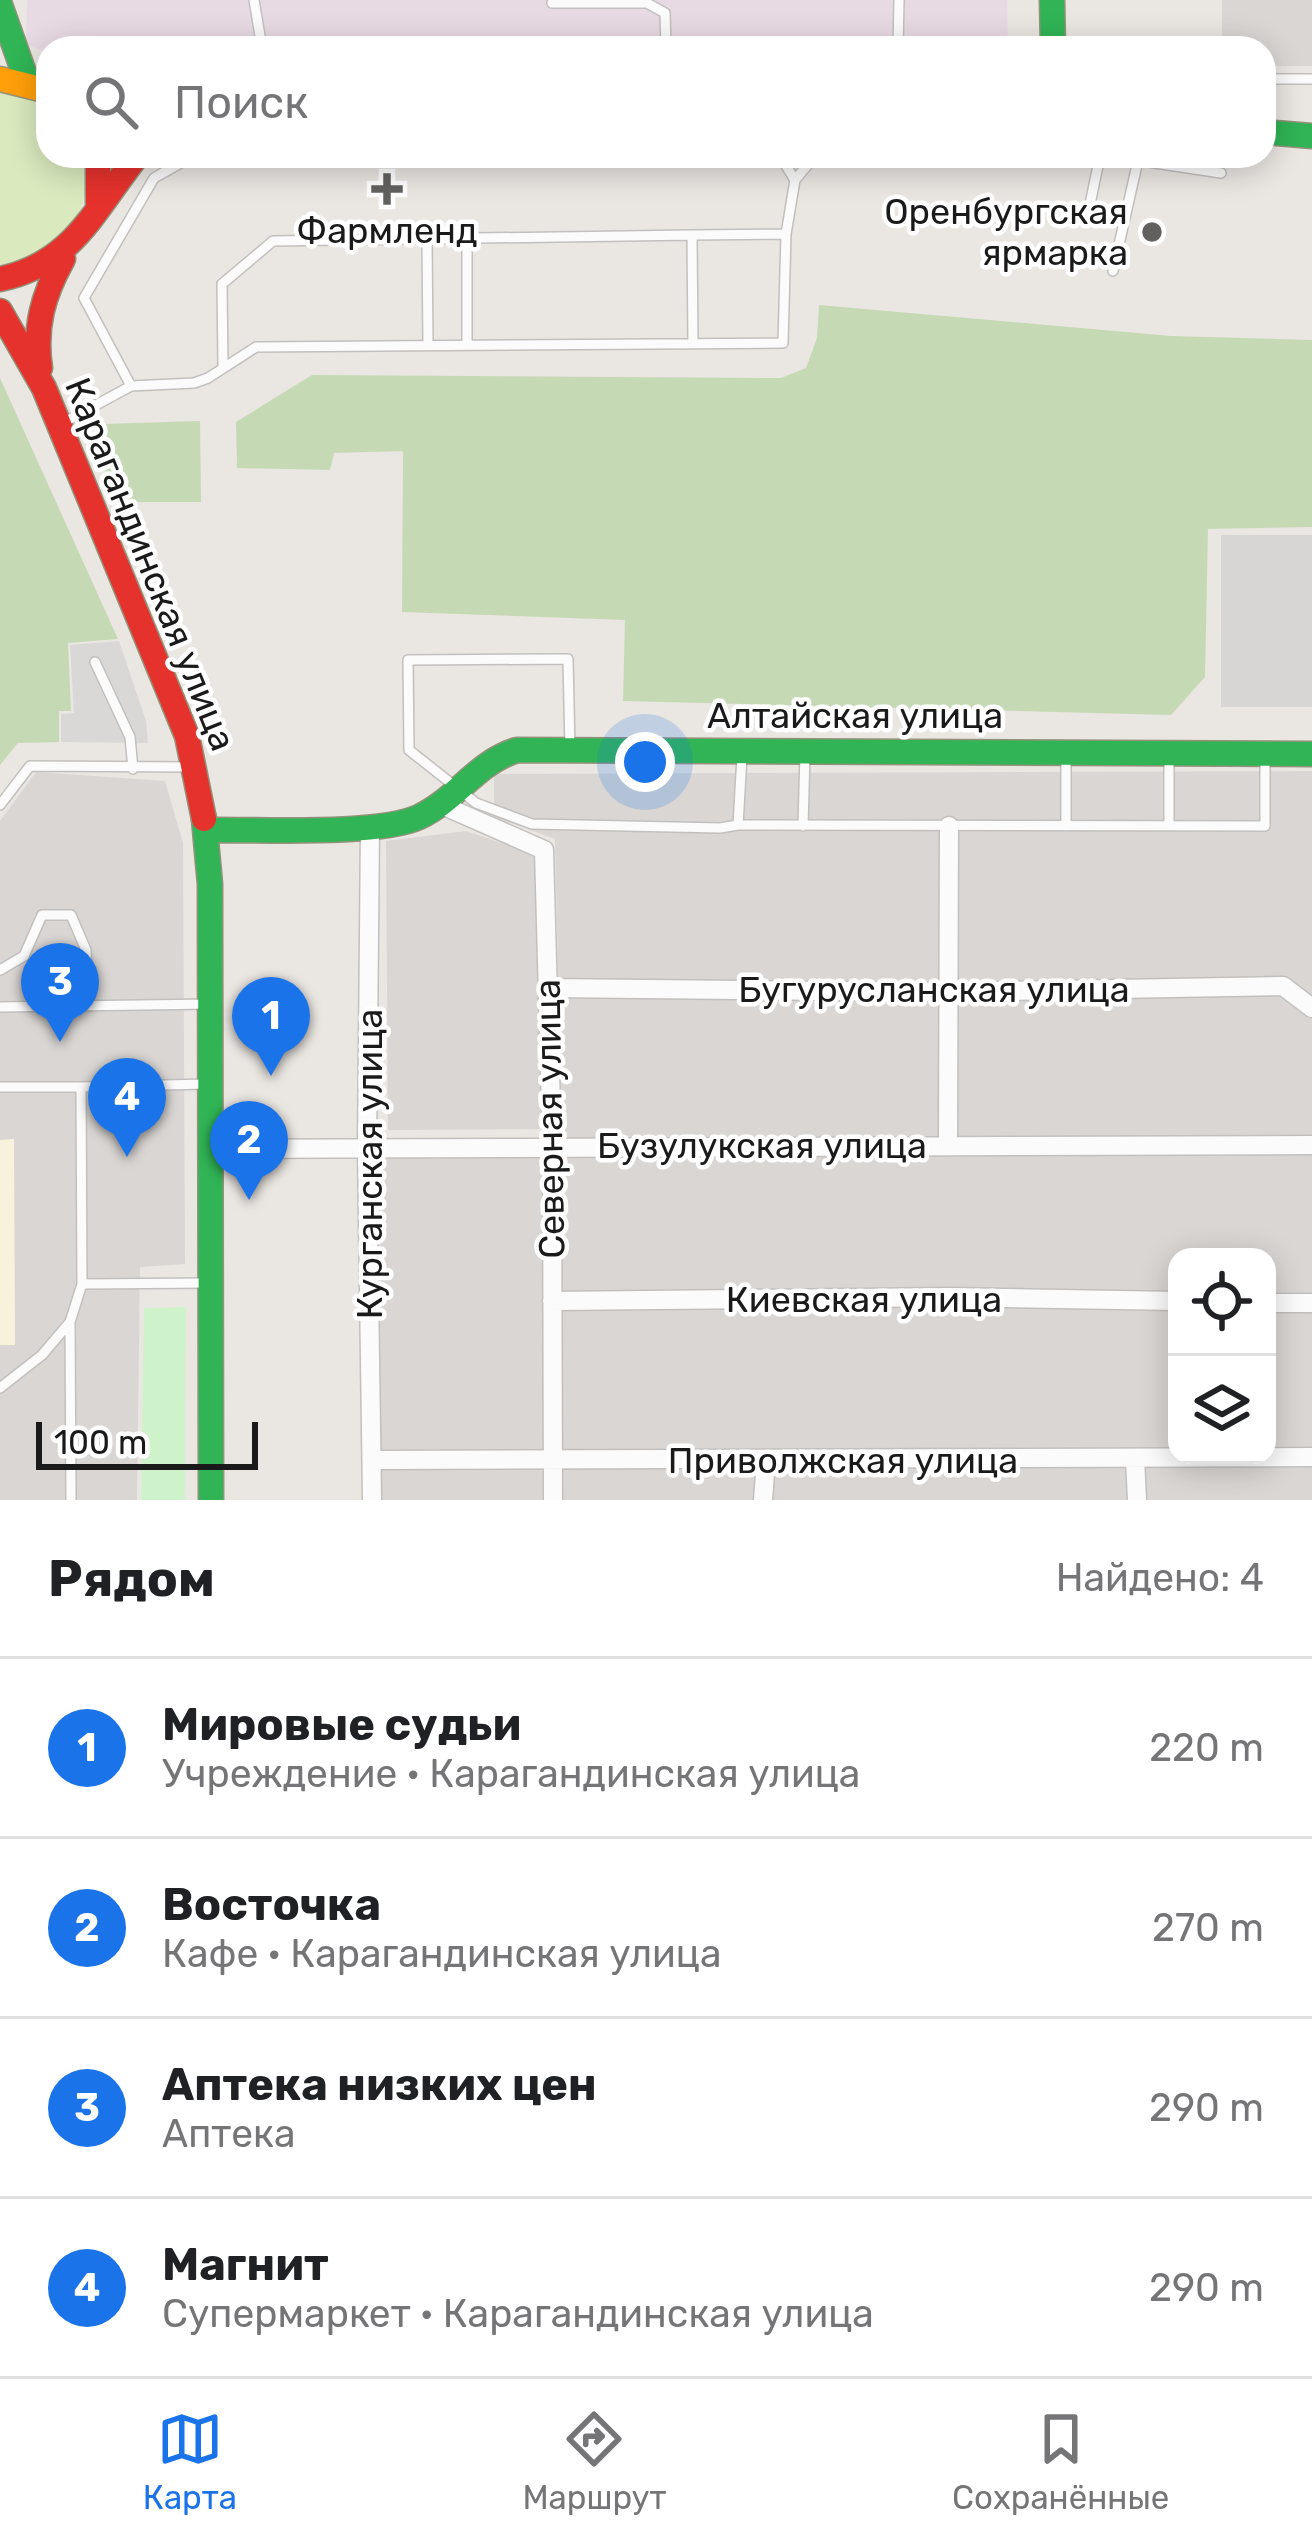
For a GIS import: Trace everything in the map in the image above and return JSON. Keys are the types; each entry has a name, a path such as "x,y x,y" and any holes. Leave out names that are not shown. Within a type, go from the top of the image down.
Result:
{"main road":[{"path":"1052,0 1053,36"},
{"path":"0,4 36,84"},
{"path":"0,80 36,88"},
{"path":"1276,133 1312,136"},
{"path":"96,211 99,168"},
{"path":"44,388 36,328 50,280 126,168"},
{"path":"0,279 48,266 68,250"},
{"name":"Карагандинская улица","path":"0,311 44,388 187,736 207,830 212,1500"},
{"name":"Алтайская улица","path":"207,830 370,827 421,818 497,754 518,750 1312,754"}],"street":[{"name":"Северная улица","path":"450,798 544,850 552,1145 553,1500"},
{"path":"948,1144 949,826"},
{"name":"Курганская улица","path":"370,827 367,1148 372,1500"},
{"name":"Бугурусланская улица","path":"548,988 946,992 1283,986 1312,1007"},
{"name":"Бузулукская улица","path":"212,1149 1312,1144"},
{"name":"Киевская улица","path":"552,1300 1168,1301"},
{"path":"1276,1303 1312,1304"},
{"name":"Приволжская улица","path":"373,1460 1312,1457"},
{"path":"1135,1458 1137,1500"},
{"path":"764,1500 766,1461"}],"lane":[{"path":"254,0 260,36"},
{"path":"898,36 899,0"},
{"path":"552,3 647,3 665,13 666,36"},
{"path":"1276,79 1312,79"},
{"path":"131,386 84,298 154,178 172,168"},
{"path":"788,168 795,180"},
{"path":"59,424 131,386 194,383 256,347 783,343 786,234 795,180 805,168"},
{"path":"1089,209 1101,168"},
{"path":"1113,271 1137,168"},
{"path":"1194,168 1221,173"},
{"path":"223,366 222,284 273,241 786,234"},
{"path":"692,235 693,344"},
{"path":"467,240 467,344"},
{"path":"428,242 428,344"},
{"path":"570,750 568,659 408,660 409,751 450,798 532,824 1265,826 1265,755"},
{"path":"95,662 130,737 133,769"},
{"path":"738,825 742,750"},
{"path":"803,826 805,750"},
{"path":"1066,753 1066,826"},
{"path":"1168,826 1169,754"},
{"path":"0,805 30,766 195,767"},
{"path":"0,970 24,956 42,915 71,915 86,950 88,1005"},
{"path":"61,977 87,976"},
{"path":"0,1007 211,1004"},
{"path":"0,1087 212,1084"},
{"path":"71,1500 70,1322 82,1284 81,1087"},
{"path":"82,1284 212,1283"},
{"path":"0,1388 42,1355 70,1322"}],"shaded area":[{"path":"27,0 1007,0 1008,36 36,36 36,48 26,44"},
{"path":"1222,0 1312,0 1312,66 1276,66 1276,36 1222,36"},
{"path":"1221,535 1312,535 1312,707 1221,707"},
{"path":"119,641 146,721 148,743 61,742 61,714 74,713 70,645"},
{"path":"1312,771 1312,1500 376,1500 373,1157 563,1157 555,839 494,817 494,774"},
{"path":"36,772 165,781 183,843 185,1264 140,1267 137,1500 0,1500 0,821"},
{"path":"466,831 536,855 541,1129 388,1130 386,841"},
{"path":"14,1139 15,1345 0,1345 0,1140"}],"green space":[{"path":"0,92 17,92 36,100 36,168 85,168 86,177 78,215 68,230 39,253 0,265"},
{"path":"819,305 1171,336 1312,340 1312,527 1208,529 1205,677 1171,715 623,701 625,620 402,612 403,451 334,453 330,470 237,468 236,422 312,375 781,378 806,368 817,338"},
{"path":"0,378 118,639 68,643 71,711 59,711 59,742 18,743 0,765"},
{"path":"200,421 201,502 117,502 103,461 103,424"},
{"path":"186,1307 185,1500 141,1500 144,1308"}],"traffic: fast":[{"path":"1052,0 1053,36"},
{"path":"0,5 28,84"},
{"path":"1276,133 1312,136"},
{"path":"207,830 347,829 400,823 432,810 490,763 517,750 1312,754"},
{"path":"204,819 210,884 211,1500"}],"traffic: slow":[{"path":"0,79 36,88"}],"traffic: jam":[{"path":"98,168 98,203"},
{"path":"0,279 25,272 64,248 128,168"},
{"path":"40,368 42,312 63,259"},
{"path":"0,311 44,388 187,736 204,819"}],"place":[{"name":"Фармленд","path":"387,189"},
{"name":"Оренбургская ярмарка","path":"1152,232"},
{"name":"Аптека низких цен","path":"60,1042"},
{"name":"Мировые судьи","path":"271,1076"},
{"name":"Магнит","path":"127,1157"},
{"name":"Восточка","path":"249,1200"}]}
